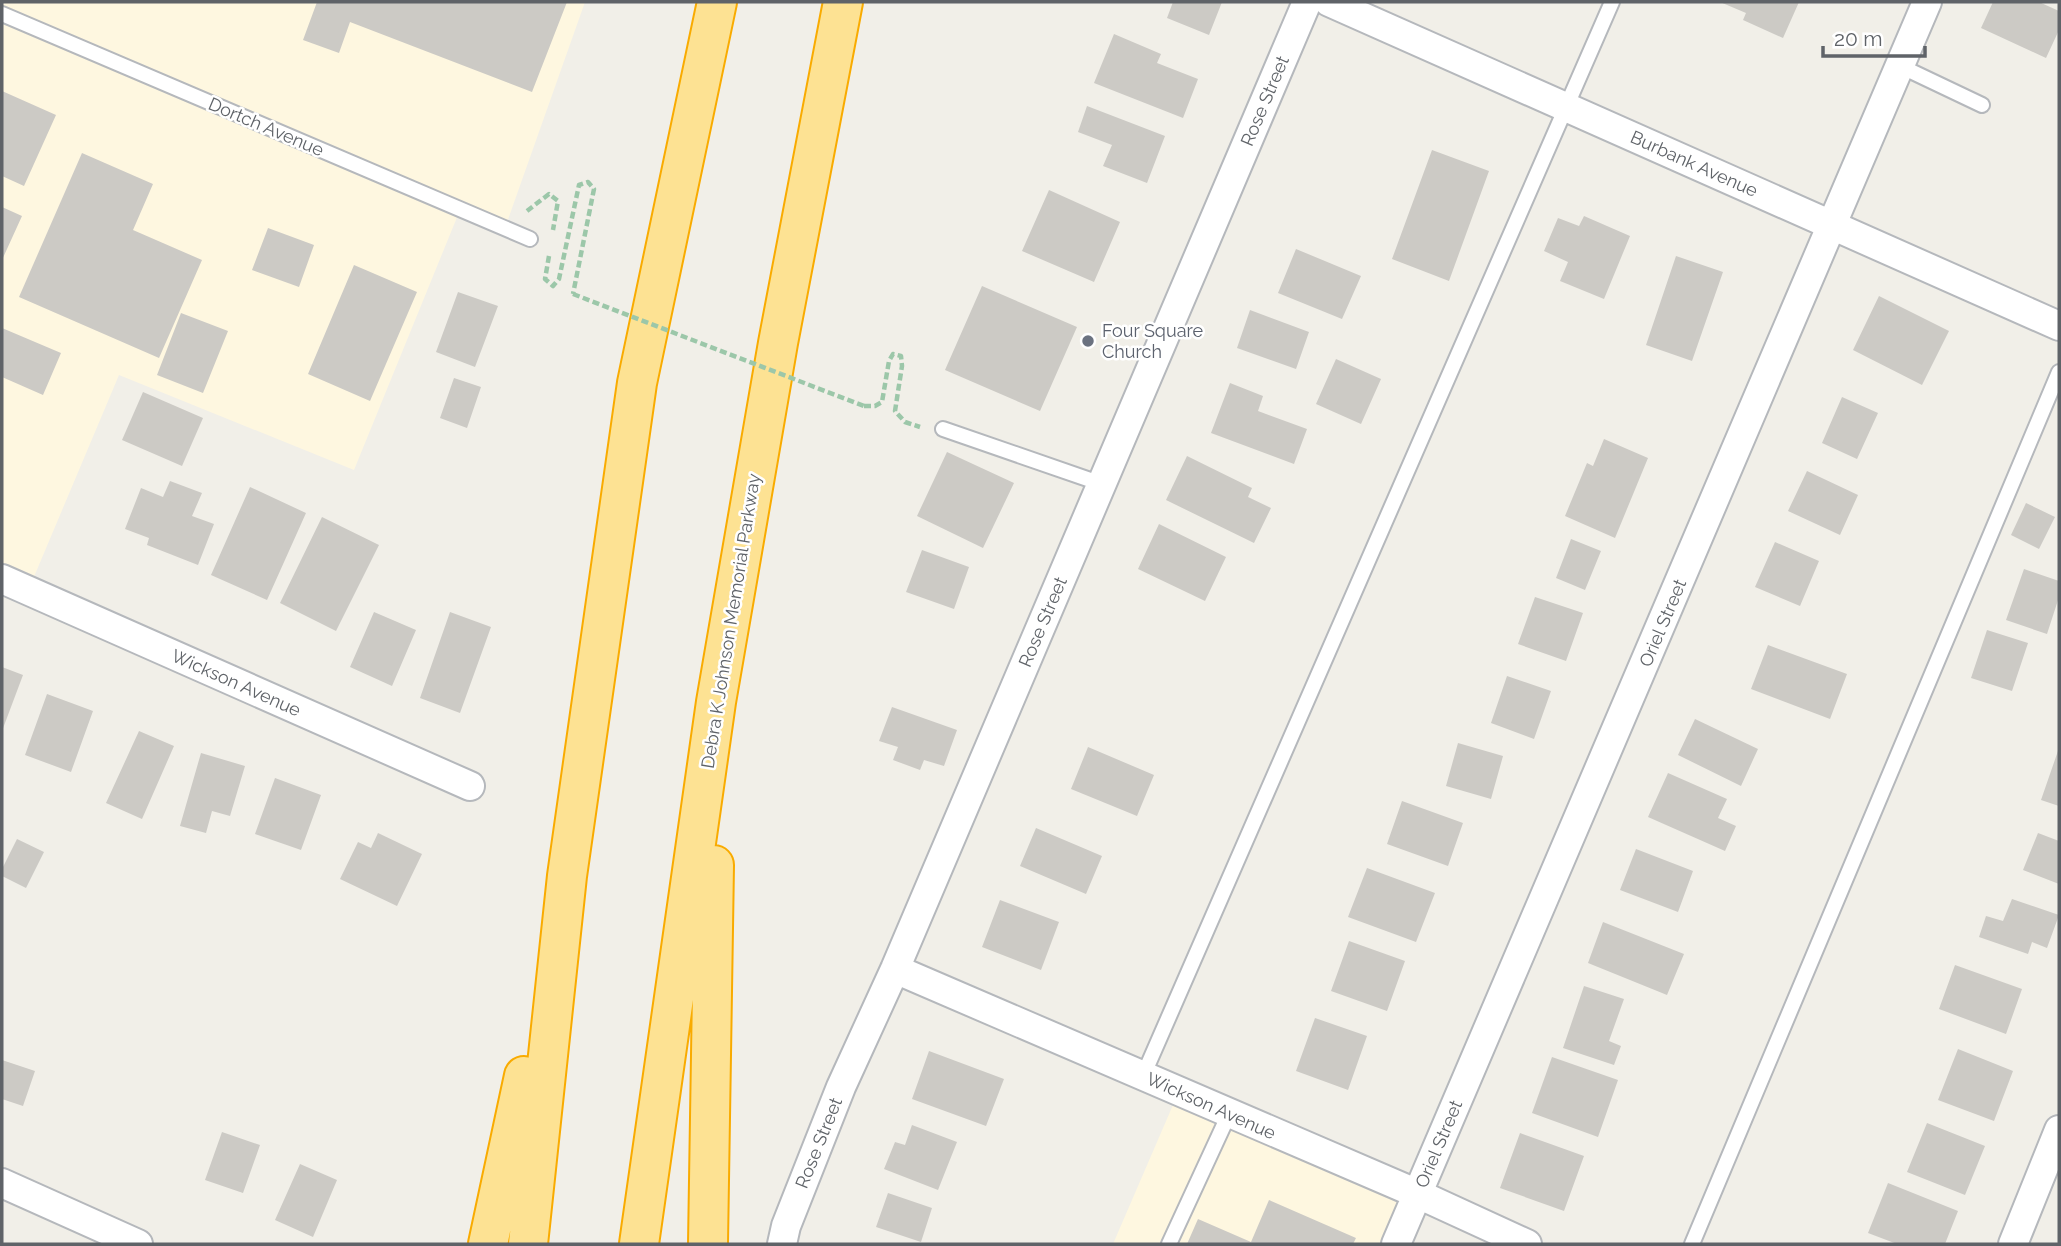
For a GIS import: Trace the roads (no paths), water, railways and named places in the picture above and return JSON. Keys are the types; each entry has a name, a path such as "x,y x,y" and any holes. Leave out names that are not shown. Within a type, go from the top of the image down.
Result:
{"highway":[{"path":"528,1244 567,876 637,383 717,2"},
{"name":"Debra K Johnson Memorial Parkway","path":"639,1244 716,702 778,343 844,2"},
{"path":"708,1244 716,702"},
{"path":"488,1244 567,876"}],"street":[{"name":"Rose Street","path":"782,1244 786,1226 841,1087 895,969 1307,2"},
{"name":"Burbank Avenue","path":"1329,2 2059,326"},
{"name":"Oriel Street","path":"1396,1244 1927,2"},
{"name":"Wickson Avenue","path":"2,579 470,786"},
{"name":"Wickson Avenue","path":"895,969 1418,1194 1527,1244"},
{"path":"2013,1244 2059,1130"},
{"path":"2,1183 138,1244"}],"lane":[{"path":"1143,1076 1612,2"},
{"name":"Dortch Avenue","path":"2,14 530,239"},
{"path":"1900,66 1982,105"},
{"path":"1692,1244 2059,372"},
{"path":"943,429 1102,484"},
{"path":"1169,1244 1229,1114"}],"place":[{"name":"Four Square Church","path":"1088,341"}]}
